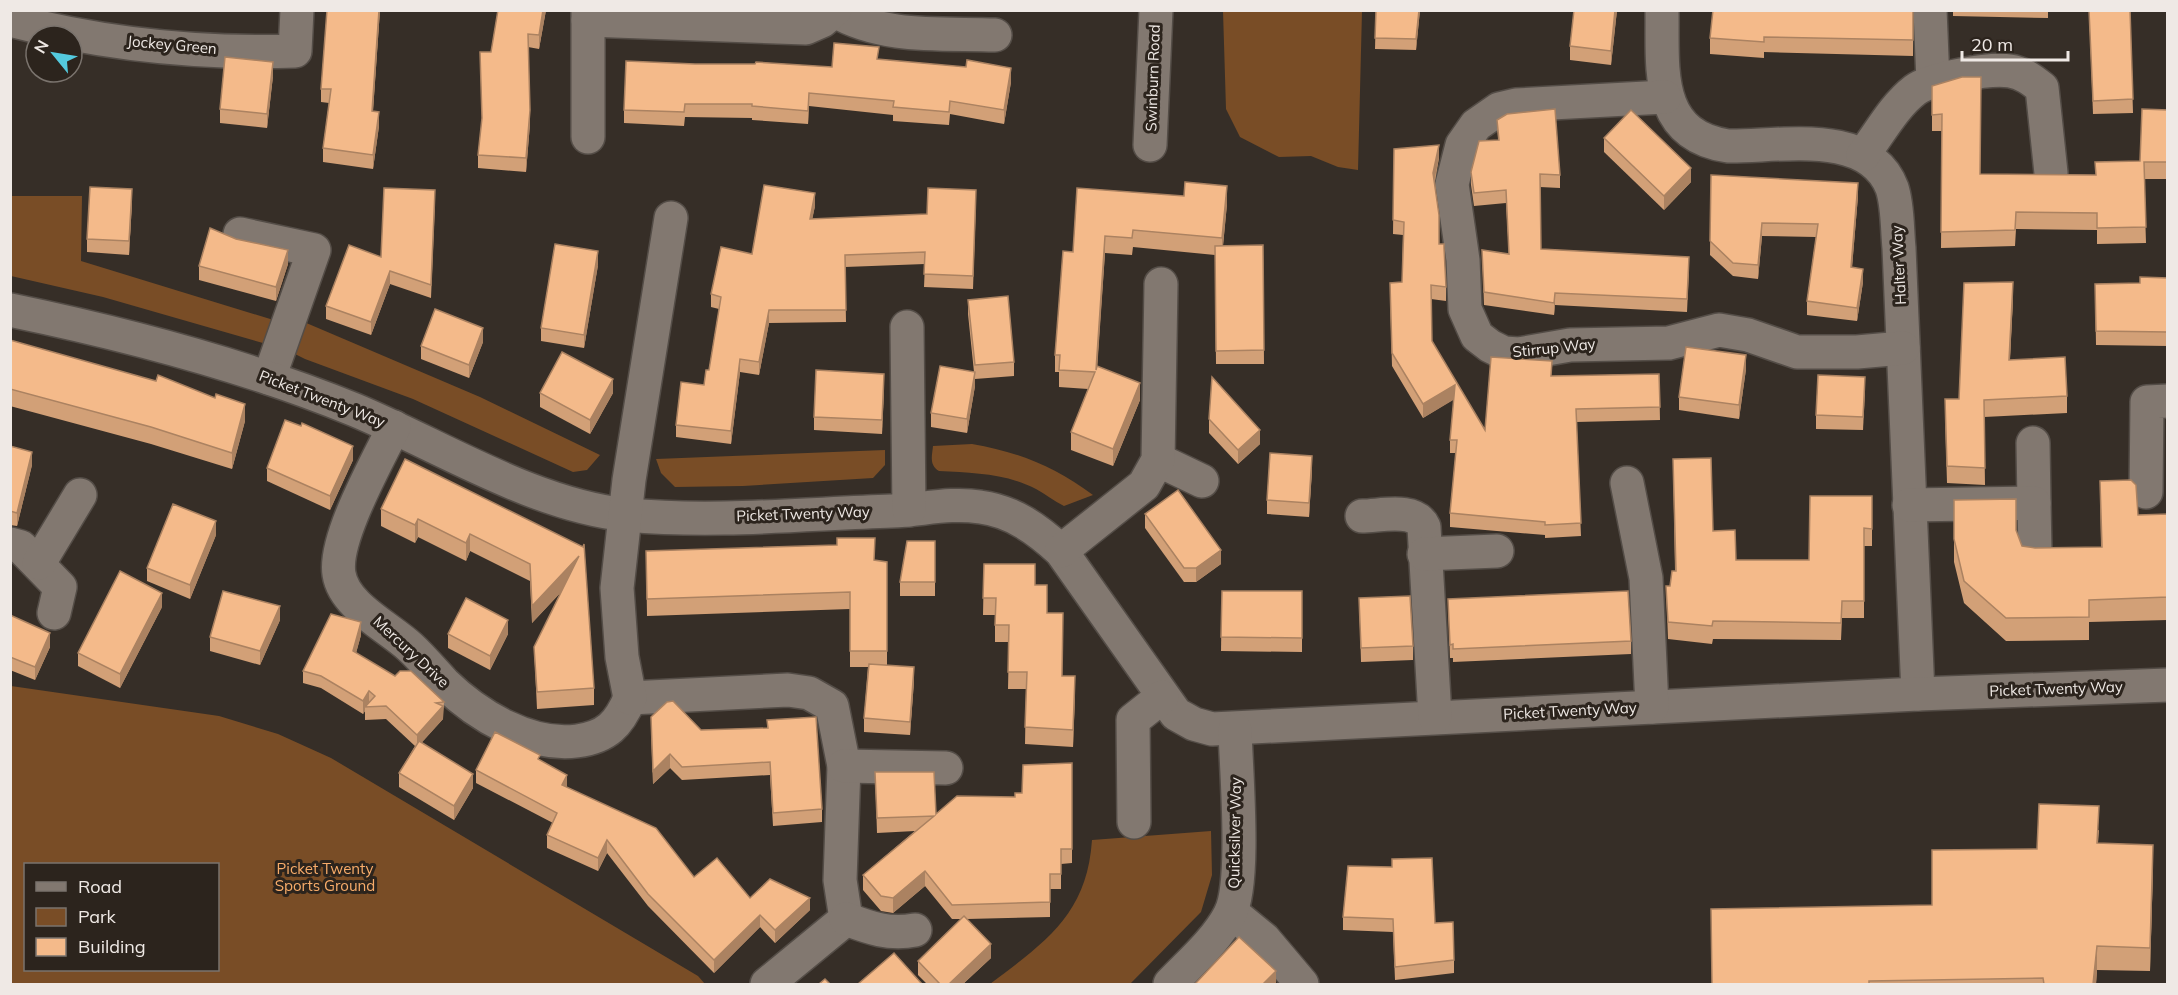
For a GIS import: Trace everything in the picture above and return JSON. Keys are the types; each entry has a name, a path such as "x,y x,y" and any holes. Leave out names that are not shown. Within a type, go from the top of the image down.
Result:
{"street":[{"name":"Jockey Green","path":"10,20 75,34 124,41 241,51 295,51 297,10"},
{"name":"Swinburn Road","path":"1150,145 1156,10"},
{"path":"1662,10 1665,97"},
{"path":"1930,10 1933,81"},
{"path":"588,137 588,15 806,28 822,21 835,11 859,24 876,28 916,33 995,35"},
{"path":"1863,155 1907,97 1933,81 2009,70 2027,76 2042,88 2051,173"},
{"name":"Halter Way","path":"1665,97 1678,118 1700,137 1714,144 1750,146 1825,144 1852,149 1863,155 1882,173 1892,190 1899,248 1918,694"},
{"name":"Stirrup Way","path":"1665,97 1516,105 1499,109 1476,125 1460,151 1452,184 1463,260 1465,309 1477,336 1504,353 1519,354 1570,345 1669,343 1719,330 1748,335 1797,352 1857,352 1903,348"},
{"path":"671,218 624,514 617,588 622,657 630,698 788,690 809,693 832,706 844,766 840,880 846,919"},
{"path":"240,234 314,250 269,378"},
{"path":"1061,551 1144,485 1158,460 1161,284"},
{"name":"Picket Twenty Way","path":"10,310 79,326 269,378 394,427 524,486 596,510 681,518 909,510 956,505 981,507 1003,513 1040,532 1061,551 1162,698 1176,714 1194,724 1212,729 1235,730 1435,717 1918,694 2168,685"},
{"path":"907,327 909,510"},
{"path":"2146,492 2147,402 2168,401"},
{"name":"Mercury Drive","path":"394,427 360,497 341,547 339,573 344,589 357,604 411,648 446,685 483,712 523,735 542,741 586,740 606,731 621,720 630,698"},
{"path":"2033,443 2035,552"},
{"path":"1158,460 1202,482"},
{"path":"1627,483 1646,578 1652,707"},
{"path":"39,563 80,495"},
{"path":"1909,505 2034,503"},
{"path":"1362,516 1412,515 1421,520 1424,527 1435,717"},
{"path":"10,544 21,547 60,587 54,613"},
{"path":"1424,554 1497,551"},
{"path":"1134,822 1133,720 1162,698"},
{"name":"Quicksilver Way","path":"1170,984 1209,943 1231,912 1237,886 1238,860 1235,730"},
{"path":"844,766 946,768"},
{"path":"1231,912 1264,939 1302,984"},
{"path":"846,919 877,930 897,934 915,930"},
{"path":"767,984 846,919"}],"green space":[{"path":"1223,11 1362,11 1358,170 1338,167 1311,156 1279,157 1240,137 1226,109"},
{"path":"11,196 82,196 81,261 280,322 270,345 103,297 11,276"},
{"path":"304,322 480,397 600,455 587,470 573,472 413,399 305,359 295,354"},
{"path":"972,444 1005,451 1036,462 1065,476 1093,495 1064,506 1036,489 1013,480 989,475 939,471 934,466 933,446"},
{"path":"885,450 885,465 873,478 743,486 675,487 661,473 656,459"},
{"name":"Picket Twenty Sports Ground","path":"11,686 219,716 278,734 331,758 698,976 705,984 11,984"},
{"path":"1211,831 1212,875 1201,912 1130,984 990,984 1045,940 1060,924 1082,888 1092,840"}],"building":[{"path":"327,10 379,10 372,111 379,112 373,155 323,148 331,89 321,89"},
{"path":"498,10 543,10 539,35 528,34 530,110 526,158 478,155 482,118 480,52 491,52"},
{"path":"1376,10 1419,10 1416,39 1375,38"},
{"path":"1574,10 1615,10 1611,51 1570,46"},
{"path":"1713,10 1913,10 1913,40 1764,37 1764,42 1710,38"},
{"path":"2089,10 2130,10 2133,99 2093,101"},
{"path":"834,43 879,47 877,59 966,67 967,60 1011,68 1004,110 950,101 949,112 893,107 894,101 809,93 808,111 752,106 752,104 685,104 684,112 624,110 626,61 695,64 755,64 756,62 832,67"},
{"path":"225,57 273,62 267,114 220,109"},
{"path":"1962,77 1981,77 1980,174 2096,175 2095,162 2140,161 2142,109 2168,110 2168,162 2144,162 2146,227 2097,228 2097,213 2016,212 2015,230 1941,232 1942,114 1932,115 1932,86"},
{"path":"1555,109 1560,175 1540,174 1541,249 1689,257 1687,299 1555,293 1554,303 1484,292 1482,250 1509,254 1506,190 1474,193 1471,172 1479,141 1499,140 1497,120 1507,114"},
{"path":"1631,110 1691,168 1664,196 1604,138"},
{"path":"1439,145 1433,173 1439,215 1439,244 1444,244 1446,287 1431,285 1432,341 1485,430 1491,357 1552,361 1551,376 1659,374 1660,407 1576,409 1581,523 1545,525 1545,522 1450,513 1457,440 1450,440 1455,385 1423,404 1392,353 1390,283 1402,282 1404,222 1393,220 1394,149"},
{"path":"1711,175 1858,183 1851,267 1863,269 1857,308 1807,301 1818,224 1762,223 1758,265 1733,263 1710,241"},
{"path":"1185,182 1227,186 1222,238 1133,230 1132,238 1105,236 1096,370 1097,366 1140,383 1113,449 1071,432 1095,372 1059,370 1060,355 1055,355 1063,251 1073,252 1077,188 1184,196"},
{"path":"764,185 815,193 810,219 927,214 928,188 976,190 973,276 924,274 925,252 845,255 846,310 769,310 759,362 740,359 731,431 676,425 681,382 704,385 706,370 709,370 721,297 711,294 721,247 752,254"},
{"path":"90,187 132,189 129,241 87,239"},
{"path":"384,188 435,190 431,285 390,271 371,322 326,306 349,245 381,257"},
{"path":"210,228 236,239 288,250 276,287 199,266"},
{"path":"555,244 598,251 584,335 541,328"},
{"path":"1263,245 1264,350 1216,351 1215,246"},
{"path":"2140,277 2168,278 2168,332 2096,331 2095,284 2140,283"},
{"path":"2013,282 2009,360 2065,357 2067,396 1984,400 1985,468 1947,466 1945,399 1959,399 1964,283"},
{"path":"1008,296 1014,362 975,365 968,300"},
{"path":"435,309 483,328 469,365 421,346"},
{"path":"10,340 156,381 158,375 215,398 216,394 245,404 232,453 151,427 10,389"},
{"path":"1686,347 1746,355 1739,405 1679,397"},
{"path":"562,352 613,379 590,420 540,393"},
{"path":"940,366 975,372 967,419 931,413"},
{"path":"816,370 884,374 882,420 814,417"},
{"path":"1818,375 1865,377 1863,417 1816,415"},
{"path":"1212,377 1260,430 1238,450 1209,419"},
{"path":"285,420 301,426 302,423 353,446 330,496 267,468"},
{"path":"10,446 32,452 17,513 10,511"},
{"path":"1270,453 1312,456 1309,503 1267,500"},
{"path":"1711,458 1713,531 1735,530 1736,560 1809,560 1810,496 1872,496 1872,529 1864,528 1864,601 1842,601 1841,623 1713,621 1712,626 1668,622 1666,586 1670,586 1672,571 1676,571 1673,459"},
{"path":"405,459 583,547 584,544 594,688 537,692 534,647 579,556 532,606 530,564 470,534 466,543 418,519 415,525 381,509"},
{"path":"2131,480 2136,485 2138,515 2168,514 2168,597 2089,600 2089,617 2006,618 1964,581 1954,539 1954,500 2016,499 2016,530 2022,546 2035,548 2102,547 2100,481"},
{"path":"1178,490 1221,550 1196,568 1184,568 1145,514"},
{"path":"173,504 216,521 190,585 147,568"},
{"path":"837,538 875,538 874,560 887,562 887,651 850,651 850,592 647,599 646,551 837,545"},
{"path":"907,541 935,541 935,582 900,582"},
{"path":"984,564 1035,564 1035,585 1047,585 1047,613 1063,613 1062,676 1075,676 1073,730 1025,727 1027,672 1008,672 1009,625 995,625 996,598 983,598"},
{"path":"120,571 162,593 120,674 78,653"},
{"path":"223,591 280,606 260,651 210,637"},
{"path":"1222,591 1302,591 1302,638 1221,637"},
{"path":"1628,591 1631,641 1453,649 1453,644 1450,645 1448,599"},
{"path":"1410,596 1413,646 1361,648 1359,598"},
{"path":"466,598 508,620 490,656 448,634"},
{"path":"331,614 361,622 353,651 395,676 400,671 411,671 444,702 436,703 443,706 417,735 386,706 365,707 375,696 369,691 363,701 321,676 303,671"},
{"path":"10,615 50,633 35,667 10,657"},
{"path":"869,664 914,667 910,722 864,718"},
{"path":"673,701 701,730 768,728 767,720 816,717 822,809 773,813 770,762 682,767 670,754 653,771 651,717 667,702"},
{"path":"495,732 540,755 538,759 567,775 562,785 656,828 694,877 717,858 750,898 770,879 810,898 775,930 760,915 714,960 648,894 607,840 598,858 547,835 557,813 476,770"},
{"path":"419,741 473,774 454,806 399,773"},
{"path":"1072,763 1072,849 1061,849 1061,874 1050,874 1050,902 952,905 925,871 893,898 881,896 863,875 934,816 877,818 875,772 934,772 936,814 957,796 1015,797 1015,793 1022,793 1023,765"},
{"path":"2039,804 2099,806 2097,843 2153,845 2150,948 2097,946 2093,984 2044,984 2043,978 1869,981 1869,984 1712,984 1711,909 1932,905 1932,850 2037,849"},
{"path":"1432,858 1435,923 1453,922 1454,960 1395,967 1393,919 1343,917 1348,866 1392,867 1392,859"},
{"path":"964,916 991,944 949,984 940,984 918,961"},
{"path":"1239,937 1276,971 1263,984 1195,984"},
{"path":"894,953 922,984 858,984"},
{"path":"825,979 830,984 819,984"}]}
